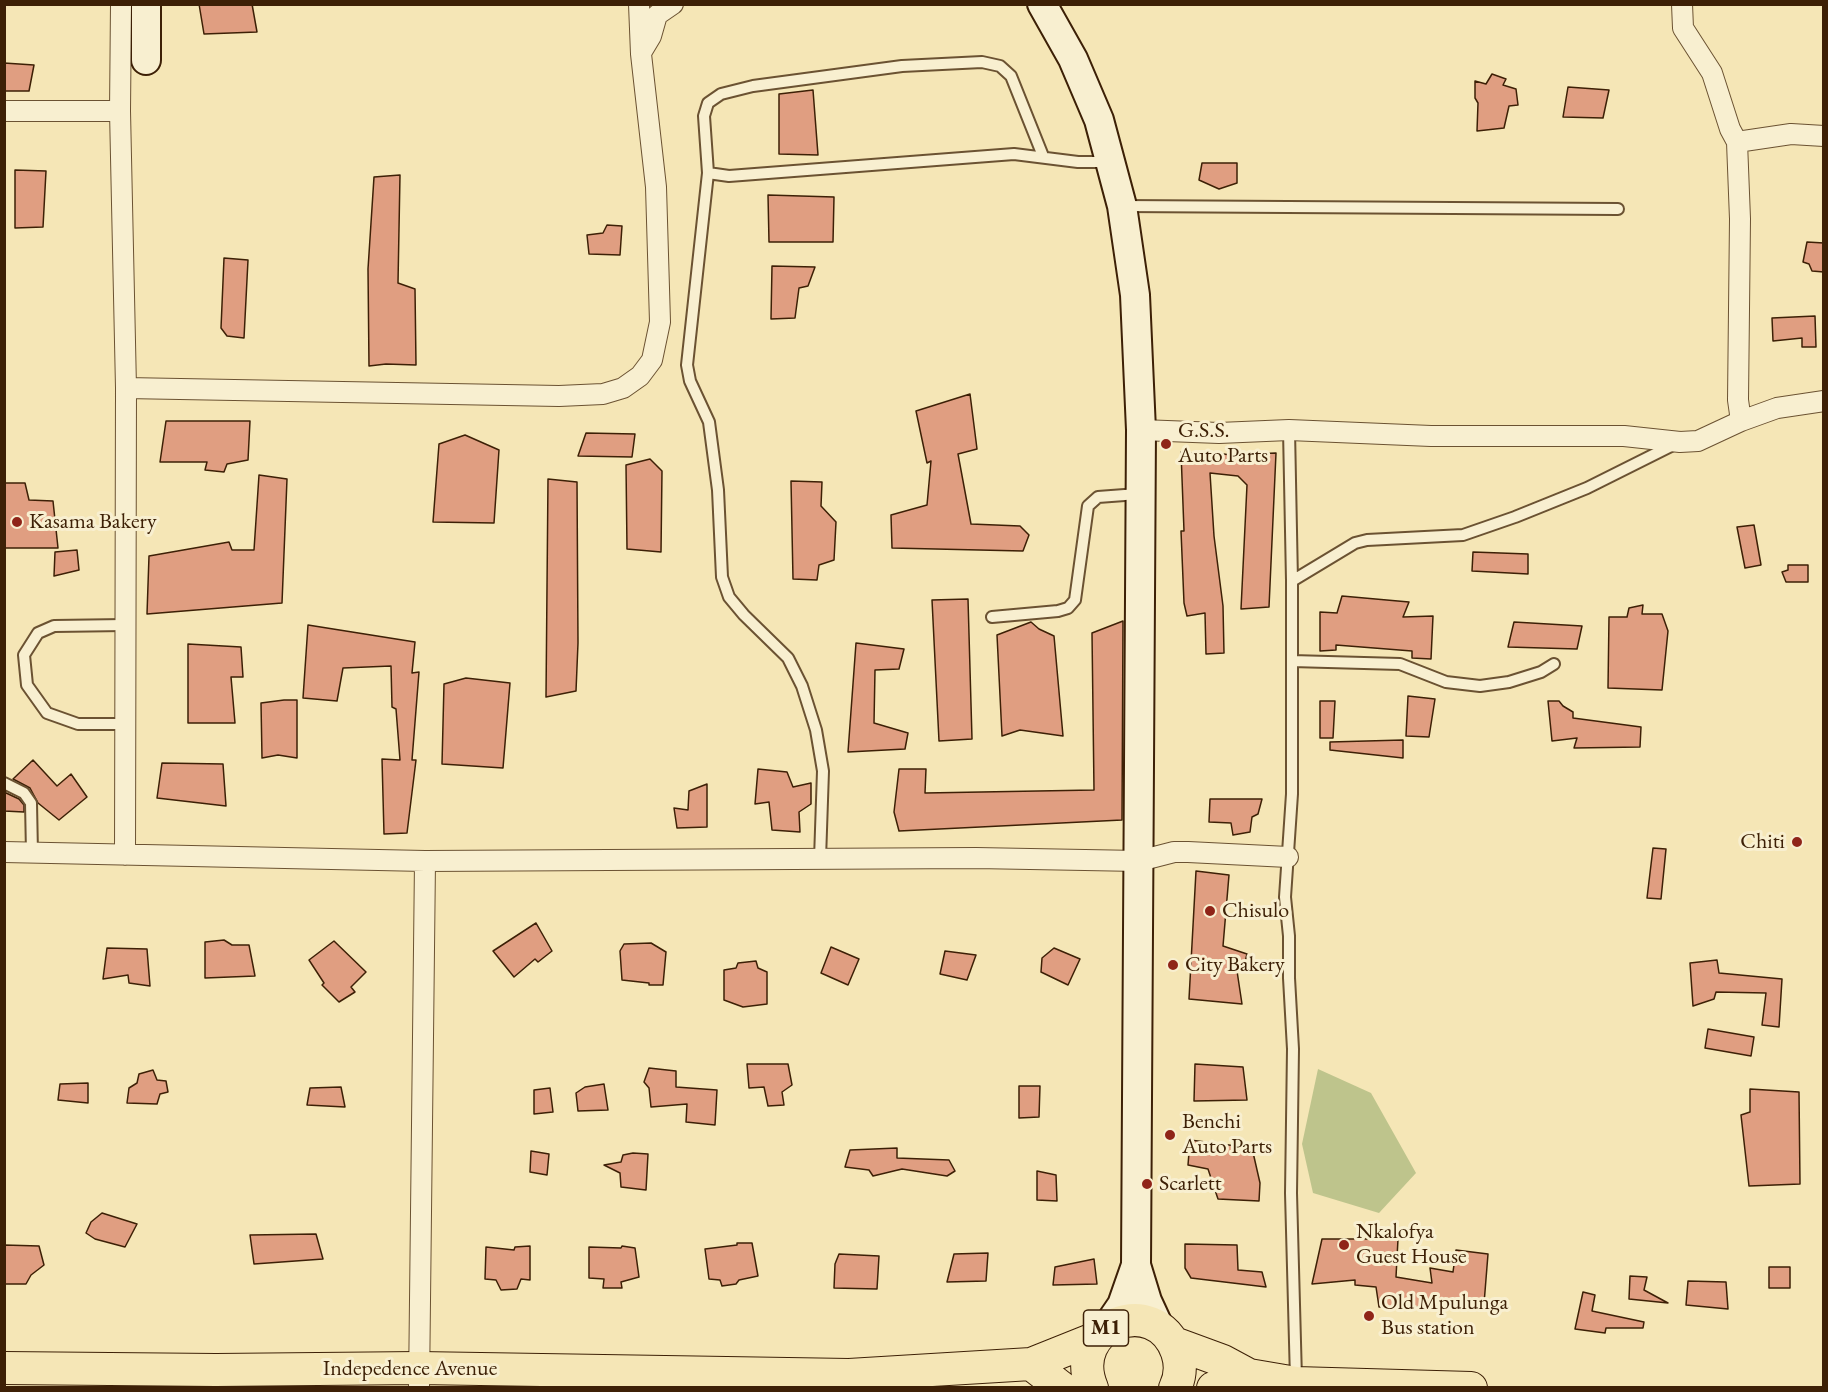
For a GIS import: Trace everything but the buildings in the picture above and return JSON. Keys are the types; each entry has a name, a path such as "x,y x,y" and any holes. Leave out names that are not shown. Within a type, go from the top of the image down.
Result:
{"main road":[{"name":"M1","path":"1031,1364 1101,1333 1119,1322 1133,1320 1146,1322 1166,1335 1249,1375 1296,1383 1471,1388"},
{"name":"M1","path":"1092,1388 1087,1376 1087,1356 1101,1333"},
{"path":"1166,1335 1180,1361 1179,1380 1175,1388"},
{"name":"Indepedence Avenue","path":"4,1368 216,1370 419,1378 849,1375 1031,1364"},
{"path":"1031,1364 1062,1388"},
{"name":"M1","path":"1213,1388 1249,1375"}],"street":[{"path":"121,4 120,111 126,388 125,855"},
{"path":"146,4 146,60"},
{"path":"126,388 559,396 603,394 623,388 640,376 652,360 660,322 656,187 641,54 639,4"},
{"path":"641,54 651,36 657,15 673,4"},
{"path":"1042,4 1073,58 1099,120 1122,206 1135,295 1141,430 1136,1265 1147,1301 1166,1335"},
{"path":"1682,4 1683,28 1712,72 1730,129 1737,142 1740,177 1738,400 1742,421"},
{"path":"4,111 120,111"},
{"path":"1737,142 1791,134 1824,136"},
{"path":"1141,430 1219,433 1289,430 1431,436 1624,436 1680,442 1698,441 1777,408 1824,401"},
{"path":"4,852 425,861 976,858 1139,861 1174,852 1288,857"},
{"path":"419,1378 425,861"},
{"path":"1101,1333 1122,1305 1136,1265"}],"lane":[{"path":"820,859 822,771 816,730 802,686 788,658 729,597 722,577 718,490 709,422 690,381 687,365 708,173 705,116 708,104 720,94 753,86 902,66 982,62 1000,66 1011,76 1043,156"},
{"path":"708,173 729,176 1014,154 1078,162 1110,162"},
{"path":"1122,206 1618,209"},
{"path":"1289,430 1292,794 1285,897 1289,936 1293,1049 1291,1193 1296,1383"},
{"path":"1292,581 1355,543 1367,540 1463,535 1515,517 1587,488 1680,442"},
{"path":"992,617 1058,611 1068,608 1075,600 1088,506 1098,497 1140,494"},
{"path":"126,625 54,626 38,633 24,655 27,685 47,713 78,724 126,724"},
{"path":"1292,661 1400,663 1446,682 1480,686 1509,682 1540,672 1554,664"},
{"path":"4,783 24,793 32,803 32,853"}],"green space":[{"path":"1318,1069 1371,1093 1416,1173 1379,1213 1313,1193 1302,1144"}],"place":[{"name":"G.S.S. Auto Parts","path":"1166,444"},
{"name":"Kasama Bakery","path":"17,522"},
{"name":"Chiti","path":"1797,842"},
{"name":"Chisulo","path":"1210,911"},
{"name":"City Bakery","path":"1173,965"},
{"name":"Benchi Auto Parts","path":"1170,1135"},
{"name":"Scarlett","path":"1147,1184"},
{"name":"Nkalofya Guest House","path":"1344,1245"},
{"name":"Old Mpulunga Bus station","path":"1369,1316"}]}
